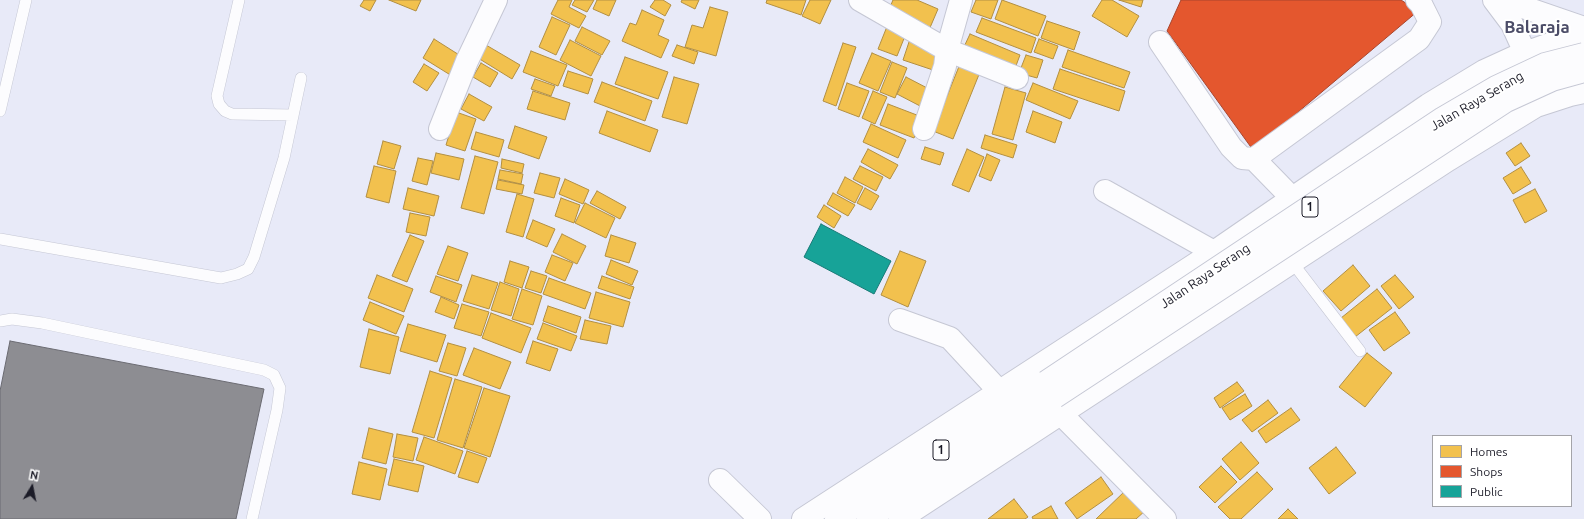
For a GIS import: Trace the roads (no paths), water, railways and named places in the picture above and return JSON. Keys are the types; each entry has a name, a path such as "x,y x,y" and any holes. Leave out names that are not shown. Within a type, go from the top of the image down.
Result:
{"main road":[{"path":"440,129 467,61 496,0"},
{"path":"860,0 948,50 1016,78"},
{"path":"924,129 945,66 961,0"},
{"path":"1160,42 1231,148 1242,158 1254,159 1419,39 1430,22 1421,4 1417,0"},
{"path":"1494,0 1512,24 1526,52 1534,77 1536,106"},
{"path":"1503,0 1584,28"},
{"path":"803,519 1214,252 1428,105 1484,72 1526,52 1561,40 1584,35"},
{"name":"Jalan Raya Serang","path":"836,519 1444,118 1496,87 1545,64 1584,54"},
{"name":"Jalan Raya Serang","path":"868,519 1482,116 1506,101 1552,80 1584,71"},
{"path":"900,519 1062,415 1448,160 1536,106 1570,94 1584,92"},
{"path":"1428,105 1424,126 1426,142 1433,155 1437,158 1448,160"},
{"path":"1254,159 1293,199"},
{"path":"1105,191 1214,252"},
{"path":"900,320 950,338 999,391"},
{"path":"1085,336 1087,354 1095,367 1102,372 1122,374"},
{"path":"1062,415 1165,519"},
{"path":"720,480 760,519"}],"lane":[{"path":"0,111 26,0"},
{"path":"239,0 217,96 219,104 225,111 232,114 293,115"},
{"path":"0,240 221,278 237,274 248,269 254,257 284,158 301,78"},
{"path":"1292,262 1360,351"},
{"path":"0,321 12,319 42,323 264,370 274,375 280,388 277,410 252,519"}],"district":[{"name":"Balaraja","path":"1537,27"}]}
